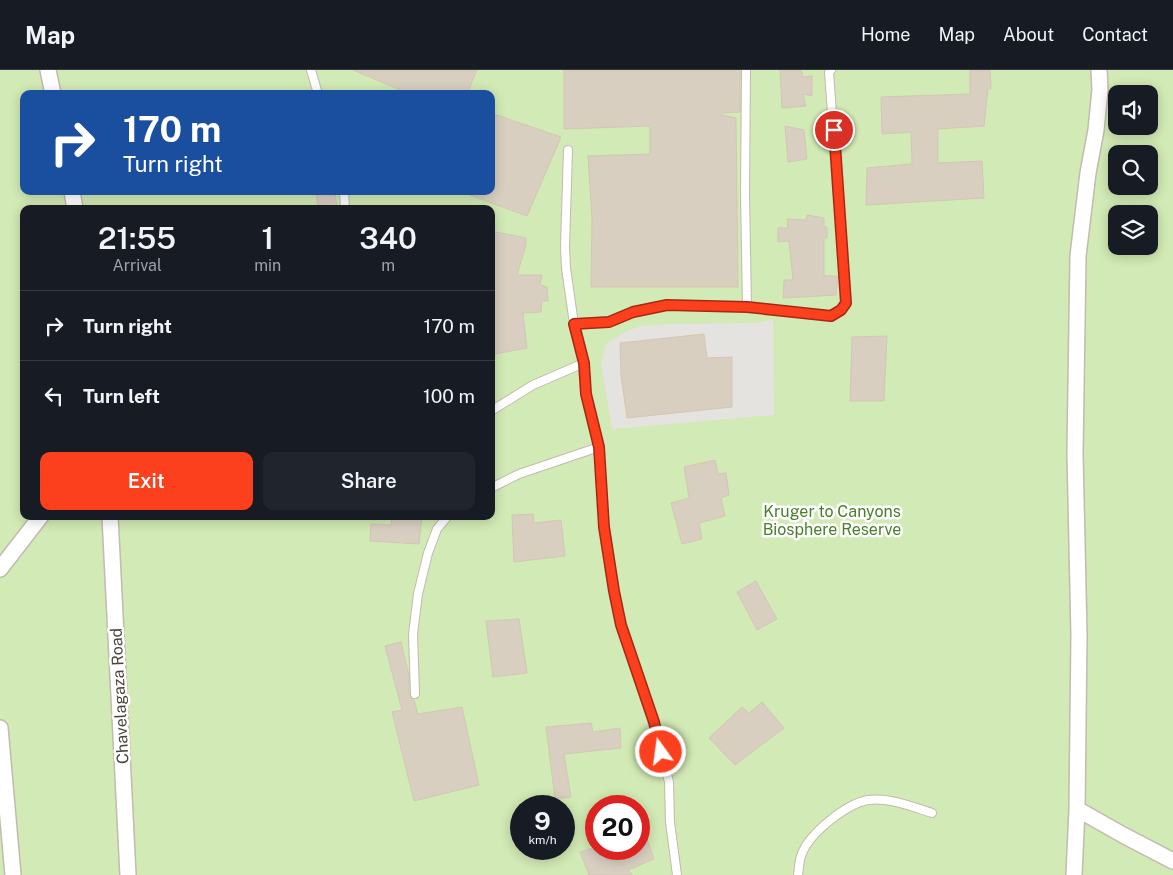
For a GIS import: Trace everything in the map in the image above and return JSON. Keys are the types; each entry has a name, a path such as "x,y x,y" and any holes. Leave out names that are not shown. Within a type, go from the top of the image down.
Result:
{"street":[{"path":"48,70 52,90"},
{"path":"1074,875 1078,809 1079,635 1075,453 1078,256 1088,173 1096,130 1100,90 1099,70"},
{"path":"0,570 38,520"},
{"name":"Chavelagaza Road","path":"110,520 128,875"},
{"path":"0,728 13,875"},
{"path":"1078,809 1173,861"}],"lane":[{"path":"311,70 317,90"},
{"path":"746,70 745,194 747,307"},
{"path":"574,324 609,322 633,312 667,305 747,307 831,316 841,310 846,303 830,82 831,70"},
{"path":"568,150 566,268 574,324 584,363 586,394 599,447 604,527 621,625 654,722 668,782 670,822 677,875"},
{"path":"495,409 533,385 584,363"},
{"path":"495,486 519,474 599,447"},
{"path":"415,694 413,634 418,594 428,553 437,529 445,520"},
{"path":"798,875 801,855 816,832 853,804 868,800 881,800 932,813"}],"green space":[{"name":"Kruger to Canyons Biosphere Reserve","path":"0,70 1173,70 1173,875 0,875"}],"shaded area":[{"path":"773,320 774,415 612,429 601,364 606,344 625,332 641,326 758,323"}],"building":[{"path":"353,70 477,70 469,90 400,90"},
{"path":"564,70 740,70 740,112 722,113 722,115 736,118 738,287 591,287 592,219 588,156 650,154 650,126 564,129"},
{"path":"780,70 801,70 803,77 812,76 812,96 803,94 806,106 782,108"},
{"path":"970,70 990,70 991,89 988,89 984,126 938,129 938,163 982,161 984,198 866,205 867,168 912,164 911,132 882,134 881,97 970,94"},
{"path":"495,114 561,137 527,216 469,195 495,195"},
{"path":"785,126 804,130 807,159 788,162"},
{"path":"316,195 335,195 337,205 318,205"},
{"path":"807,215 824,218 824,227 827,227 827,238 824,238 824,276 838,276 836,295 783,298 784,280 793,280 789,241 778,242 778,228 788,228 787,219 806,220"},
{"path":"495,232 526,238 526,245 517,275 542,275 540,285 547,287 548,301 542,301 541,312 523,313 527,348 495,354"},
{"path":"704,334 707,358 732,357 732,407 627,418 621,375 620,343"},
{"path":"887,336 884,401 850,401 852,337"},
{"path":"715,460 718,474 726,473 729,495 721,498 725,516 699,523 702,539 682,544 671,503 689,498 684,467"},
{"path":"533,514 534,523 561,520 565,556 514,562 512,515"},
{"path":"392,520 422,520 419,544 370,541 371,524 391,525"},
{"path":"756,581 777,619 757,630 737,592"},
{"path":"519,619 527,673 493,677 486,621"},
{"path":"401,642 409,676 409,695 414,700 418,714 462,707 479,785 414,801 392,712 402,710 385,646"},
{"path":"762,702 784,728 735,765 709,738 742,707 749,713"},
{"path":"591,723 593,732 620,728 621,748 564,754 571,795 554,795 546,727"},
{"path":"650,848 654,859 628,870 633,875 589,875 580,852 585,850 585,860 650,860"}],"route":[{"path":"661,752 654,722 621,625 614,591 604,527 599,447 586,394 584,363 574,324 609,322 633,312 667,305 747,307 831,316 837,314 846,303 834,130"}]}
